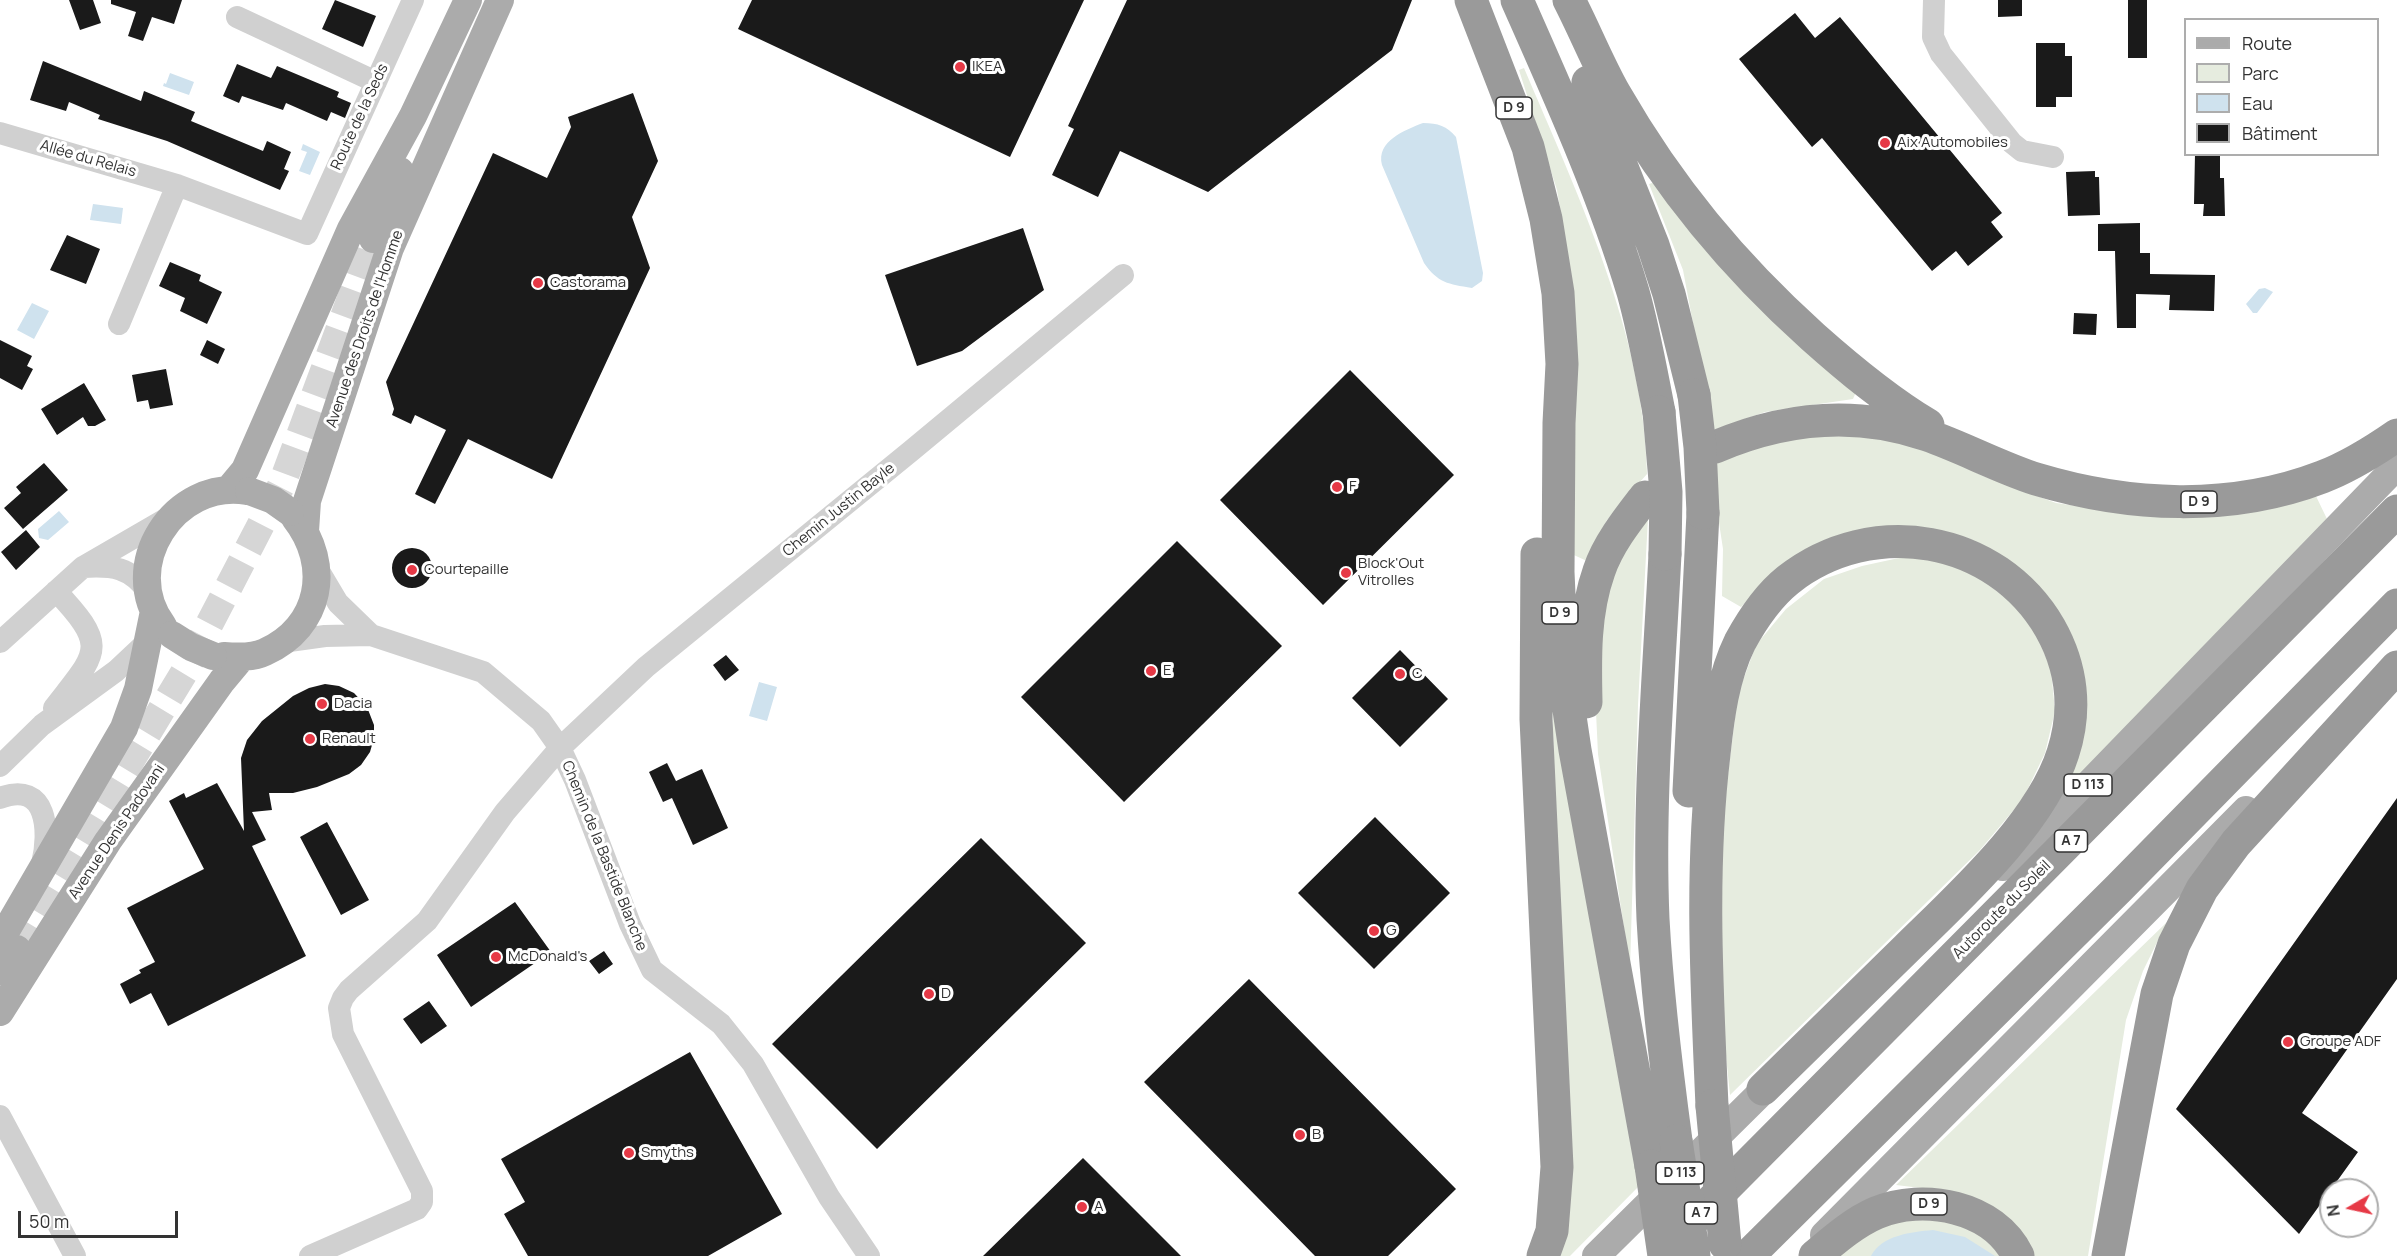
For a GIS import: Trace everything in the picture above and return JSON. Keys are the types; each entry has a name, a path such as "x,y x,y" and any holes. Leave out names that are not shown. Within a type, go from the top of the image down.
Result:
{"highway":[{"path":"1517,0 1566,111 1632,290 1659,412 1665,492 1665,554 1652,827 1653,917 1664,1053 1694,1256"},
{"path":"1554,0 1622,163 1653,245 1669,294 1694,395 1704,513 1687,867 1689,969 1698,1070 1708,1110 1717,1179 1732,1253"},
{"name":"D 9","path":"1569,0 1614,92 1638,132 1679,194 1723,249 1769,297 1848,369 1915,417 1992,462"},
{"name":"D 9","path":"1473,6 1528,147 1546,219 1561,327 1558,572 1562,663 1575,750 1651,1166 1664,1256"},
{"path":"1543,1256 1552,1231 1557,1167 1536,719 1535,649 1539,503 1546,420 1548,357 1546,219"},
{"name":"D 9","path":"1714,447 1742,435 1786,424 1820,419 1852,420 1895,425 1928,435 2034,478 2078,490 2144,500 2211,501 2289,489 2324,477 2397,435"},
{"name":"D 9","path":"1622,1002 1589,748 1585,660 1590,603 1600,569 1614,542 1646,497"},
{"name":"Autoroute du Soleil","path":"1657,1256 2397,511"},
{"path":"1708,1110 1707,821 1722,694 1739,644 1756,616 1776,591 1789,579 1831,555 1876,543 1901,540 1927,542 1958,551 1984,562 2020,589 2040,611 2058,642 2071,688 2071,711 2064,753 2047,788 2019,831 1944,912 1763,1089"},
{"path":"1732,1253 2119,888 2397,605"},
{"path":"2108,1256 2157,994 2174,944 2202,889 2236,843 2397,667"},
{"name":"D 9","path":"1815,1256 1855,1225 1876,1213 1905,1205 1928,1204 1958,1208 1979,1218 2004,1235 2018,1256"}],"main road":[{"path":"468,0 373,239 500,0"},
{"path":"240,490 245,470 351,228 413,116 468,0"},
{"name":"Avenue des Droits de l'Homme","path":"298,522 307,501 390,248 500,0"},
{"name":"D 113","path":"1596,1256 1763,1089 2052,822 2397,466"},
{"path":"0,990 6,954 40,872 124,728 160,637 161,624 151,602 148,563 157,536 171,516 215,490 240,490 273,500 298,522 312,545 316,566 316,590 311,610 300,627 282,642 264,653 242,657 213,656 160,637"},
{"name":"Avenue Denis Padovani","path":"0,1012 108,841 222,681 242,657"},
{"path":"1804,1256 2397,659"}],"street":[{"name":"Route de la Seds","path":"307,234 413,0"},
{"path":"1934,0 1933,37 1941,54 2012,142 2022,151 2053,158"},
{"path":"237,17 376,82"},
{"name":"Allée du Relais","path":"0,134 177,185 307,234"},
{"path":"119,324 177,185"},
{"name":"Chemin Justin Bayle","path":"310,1256 417,1209 422,1202 422,1191 343,1034 339,1008 348,990 427,921 505,812 560,748 646,667 1123,275"},
{"path":"0,642 83,567 171,516"},
{"path":"83,567 102,566 122,569 140,579 151,602"},
{"path":"316,566 338,603 371,635"},
{"path":"0,766 42,724 87,666 93,650 89,631 56,591"},
{"path":"282,642 326,636 371,635"},
{"name":"Chemin de la Bastide Blanche","path":"371,635 483,672 541,721 560,748 575,780 630,924 652,970 721,1024 753,1064 829,1197 869,1256"},
{"path":"42,724 116,672 160,637"},
{"path":"0,798 8,795 33,798 41,809 46,825 47,844 40,872"},
{"path":"0,1116 75,1256"}],"green space":[{"path":"1524,68 1605,266 1634,370 1643,422 1647,474 1607,520 1587,561 1565,551 1574,380 1574,292 1557,190 1519,70"},
{"path":"1658,181 1856,392 1853,399 1765,412 1711,431 1683,270 1649,184"},
{"path":"1827,432 1882,436 1925,448 1983,476 2056,503 2126,513 2315,494 2327,519 2059,798 2084,685 1953,535 1773,574 1741,607 1722,596 1723,549 1716,503 1714,461 1770,440"},
{"path":"1648,518 1638,705 1630,968 1598,754 1594,670 1601,607 1626,546"},
{"path":"1908,556 1952,562 1985,582 2016,606 2038,638 2051,670 2055,711 2045,753 2023,799 1980,850 1730,1095 1725,1046 1717,861 1738,694 1756,645 1786,609 1824,579 1862,566"},
{"path":"1550,627 1577,837 1600,977 1639,1186 1570,1256 1553,1256 1560,973"},
{"path":"2167,922 2143,971 2126,1020 2088,1256 2033,1256 1962,1193 1896,1185"},
{"path":"1899,1217 1960,1220 2008,1256 1836,1256 1872,1228"}],"water":[{"path":"170,73 194,82 189,95 163,86"},
{"path":"1423,123 1442,126 1456,137 1483,273 1482,281 1472,288 1444,282 1434,275 1424,263 1382,165 1383,149 1388,143 1401,133"},
{"path":"303,144 320,152 310,175 299,171 307,152 301,150"},
{"path":"93,204 123,208 121,224 90,220"},
{"path":"2265,288 2273,292 2257,313 2253,313 2246,304 2259,289"},
{"path":"32,303 49,311 34,339 17,330"},
{"path":"59,511 69,522 48,540 39,538 38,529"},
{"path":"759,682 777,687 767,721 749,716"},
{"path":"1933,1230 1965,1237 1995,1256 1871,1256 1882,1243 1890,1239"}],"building":[{"path":"69,0 93,0 101,23 80,30"},
{"path":"111,0 182,0 174,24 152,17 143,41 128,36 136,12 111,4"},
{"path":"335,0 376,16 363,47 322,29"},
{"name":"IKEA","path":"752,0 1084,0 1010,157 738,29"},
{"path":"1127,0 1412,0 1392,50 1208,192 1120,151 1098,197 1052,175 1074,129 1068,126"},
{"path":"1998,0 2022,0 2022,16 1998,17"},
{"path":"2128,0 2147,0 2147,58 2128,58"},
{"name":"Aix Automobiles","path":"1795,13 1815,38 1840,17 2002,213 1991,222 2003,237 1968,266 1956,251 1932,271 1822,138 1812,147 1739,59"},
{"path":"2036,43 2065,43 2065,56 2072,56 2072,97 2056,97 2056,107 2036,107"},
{"path":"43,61 141,101 144,91 195,112 191,121 263,151 267,141 291,152 284,169 289,171 280,190 167,141 98,119 100,115 69,102 66,111 30,100"},
{"path":"237,64 271,78 277,66 339,92 337,97 351,103 345,118 331,112 327,121 286,103 283,110 242,96 239,103 223,96"},
{"name":"Castorama","path":"633,93 658,161 632,217 650,268 552,479 468,439 435,504 415,494 446,430 415,415 411,424 392,415 394,409 386,382 493,153 547,178 571,127 568,117"},
{"path":"2195,156 2220,156 2220,178 2224,178 2225,216 2203,216 2204,204 2194,204"},
{"path":"2095,171 2095,177 2099,177 2100,215 2068,216 2066,172"},
{"path":"2140,223 2140,253 2150,253 2150,274 2215,275 2214,311 2169,310 2170,295 2136,294 2136,328 2117,328 2115,251 2098,251 2098,224"},
{"path":"1023,228 1044,290 962,351 917,366 885,275"},
{"path":"67,235 100,249 86,284 50,270"},
{"path":"170,262 201,275 199,281 222,292 207,324 180,311 185,298 159,286"},
{"path":"2074,313 2097,314 2096,335 2073,334"},
{"path":"0,340 32,356 27,366 33,369 22,390 0,378"},
{"path":"207,340 225,349 218,364 200,355"},
{"path":"166,369 173,405 150,409 148,400 137,402 132,375"},
{"name":"F","path":"1350,370 1454,475 1323,605 1220,500"},
{"path":"84,383 106,420 95,426 88,426 83,417 57,435 41,409"},
{"path":"44,463 68,490 23,529 4,508 21,493 16,487"},
{"path":"26,530 40,547 16,570 1,552"},
{"name":"E","path":"1177,541 1282,646 1124,802 1021,697"},
{"name":"Courtepaille","path":"412,548 426,554 432,568 426,582 412,588 398,582 392,568 398,554"},
{"name":"C","path":"1400,650 1448,699 1400,747 1352,698"},
{"path":"726,655 739,670 725,681 713,665"},
{"path":"325,684 339,686 354,693 367,707 374,725 374,738 370,752 361,765 349,774 317,787 293,793 269,793 272,810 252,812 266,840 252,846 306,956 168,1026 151,993 130,1004 120,984 141,973 139,970 155,962 127,908 204,869 169,801 184,793 186,798 217,783 244,831 241,758 247,740 262,721 293,696 309,688"},
{"path":"667,763 676,781 702,769 728,828 693,845 672,798 663,802 649,772"},
{"name":"Groupe ADF","path":"2397,798 2397,979 2302,1113 2358,1152 2339,1178 2319,1178 2319,1206 2299,1234 2176,1109"},
{"name":"G","path":"1375,817 1450,893 1374,969 1298,893"},
{"path":"327,822 369,900 341,915 300,837"},
{"name":"D","path":"981,838 1086,943 877,1149 772,1044"},
{"name":"McDonald's","path":"515,902 551,952 471,1007 437,955"},
{"path":"604,951 613,964 599,974 589,961"},
{"name":"B","path":"1249,979 1456,1189 1388,1256 1315,1256 1144,1082"},
{"path":"429,1001 447,1026 421,1044 403,1019"},
{"name":"Smyths","path":"690,1052 782,1214 708,1256 528,1256 504,1214 525,1202 501,1159"},
{"name":"A","path":"1083,1158 1181,1256 983,1256"}],"tunnel":[{"path":"17,949 185,671 282,484 373,239"}],"place":[{"name":"IKEA","path":"960,67"},
{"name":"Aix Automobiles","path":"1885,143"},
{"name":"Castorama","path":"538,283"},
{"name":"F","path":"1337,487"},
{"name":"Courtepaille","path":"412,570"},
{"name":"Block'Out Vitrolles","path":"1346,573"},
{"name":"E","path":"1151,671"},
{"name":"C","path":"1400,674"},
{"name":"Dacia","path":"322,704"},
{"name":"Renault","path":"310,739"},
{"name":"G","path":"1374,931"},
{"name":"McDonald's","path":"496,957"},
{"name":"D","path":"929,994"},
{"name":"Groupe ADF","path":"2288,1042"},
{"name":"B","path":"1300,1135"},
{"name":"Smyths","path":"629,1153"},
{"name":"A","path":"1082,1207"}]}
